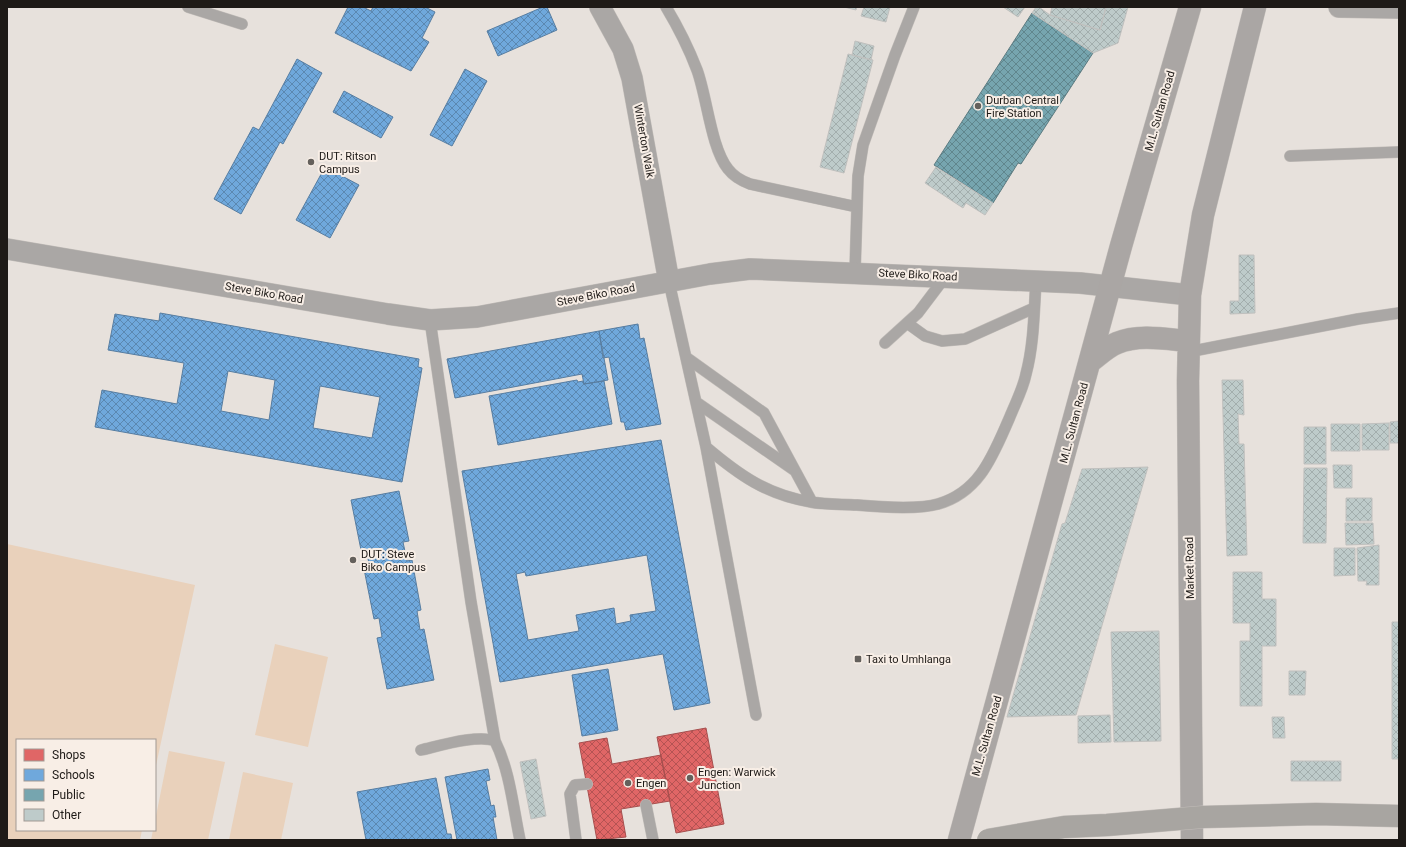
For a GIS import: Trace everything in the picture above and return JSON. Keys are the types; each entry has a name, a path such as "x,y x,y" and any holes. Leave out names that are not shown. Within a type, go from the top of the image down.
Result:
{"highway":[{"path":"988,840 1064,827 1189,818 1316,814 1399,816"}],"main road":[{"name":"M.L. Sultan Road","path":"958,840 1111,286 1190,7"},
{"path":"1190,295 1203,215 1256,7"},
{"name":"Market Road","path":"1190,295 1188,346 1192,840"},
{"path":"1091,361 1115,344 1129,339 1150,338 1188,346"}],"street":[{"name":"Winterton Walk","path":"600,7 623,49 632,78 669,282"},
{"path":"1339,7 1399,8"},
{"name":"Steve Biko Road","path":"7,249 430,320 477,317 669,282 750,269 855,272 1036,281 1111,286 1190,295"}],"lane":[{"path":"188,7 242,24"},
{"path":"666,7 674,20 697,71 720,157 728,170 738,179 750,184 857,207"},
{"path":"855,272 858,176 863,145 895,54 914,7"},
{"path":"1290,156 1399,152"},
{"path":"885,344 918,313 946,276"},
{"path":"706,446 735,471 759,486 781,494 812,502 896,508 938,504 965,491 986,468 1019,396 1026,374 1031,349 1036,281"},
{"path":"669,282 706,446 756,714"},
{"path":"907,323 925,336 942,341 965,339 1034,308"},
{"path":"1188,346 1399,313"},
{"path":"430,320 471,602 495,741 501,753 507,773 520,840"},
{"path":"687,358 764,413 812,502"},
{"path":"696,402 796,470"},
{"path":"420,750 490,738 495,741"},
{"path":"576,840 570,794 575,785 587,784"},
{"path":"646,805 653,840"}],"shaded area":[{"path":"7,544 195,585 156,765 156,739 16,739 16,831 142,831 140,840 7,840"},
{"path":"275,644 328,657 308,747 255,735"},
{"path":"169,751 225,762 208,840 151,840 153,831 156,831 156,816"},
{"path":"243,772 293,783 281,840 229,840"}],"building: Shops":[{"name":"Engen: Warwick Junction","path":"706,728 724,824 676,833 657,737"},
{"path":"607,738 612,764 661,755 670,801 621,809 626,837 597,840 579,743"}],"building: Schools":[{"path":"348,7 363,7 371,11 373,7 425,7 435,12 422,38 429,42 411,71 335,33"},
{"path":"543,7 547,7 557,30 498,56 487,31"},
{"path":"297,59 322,73 283,144 280,142 241,214 214,199 253,127 259,130"},
{"path":"465,69 487,81 452,146 430,135"},
{"path":"344,91 393,117 381,138 333,112"},
{"path":"325,167 359,185 330,238 296,220"},
{"path":"160,313 419,359 418,367 422,368 402,482 95,427 102,390 177,404 184,363 108,350 115,314 159,321","holes":["228,371 275,380 269,420 221,411","320,386 380,397 372,438 313,428"]},
{"path":"638,324 640,339 644,338 661,424 626,430 624,422 621,422 609,357 603,358 599,331"},
{"path":"599,331 608,380 584,384 582,374 455,398 447,359"},
{"path":"577,380 578,382 583,381 584,384 604,381 612,424 498,445 489,396"},
{"path":"661,440 710,703 674,710 663,654 500,682 462,471","holes":["647,555 656,611 630,615 631,621 616,624 614,608 576,615 579,631 528,640 516,574 525,572 526,576"]},
{"path":"399,491 409,541 403,542 407,561 412,560 421,610 417,611 420,630 424,629 434,680 387,689 377,638 382,637 379,618 374,619 364,569 370,568 366,549 361,550 351,500"},
{"path":"608,669 618,730 582,736 572,675"},
{"path":"488,769 490,780 486,781 491,806 494,805 496,817 493,817 497,840 457,840 445,777"},
{"path":"436,778 447,834 451,834 452,840 366,840 357,792"}],"building: Public":[{"path":"1032,13 1093,53 1021,164 1018,163 993,203 934,165"}],"building: Other":[{"path":"844,7 857,7 856,10"},
{"path":"864,7 890,7 886,22 861,16"},
{"path":"1003,7 1025,7 1018,17"},
{"path":"1036,7 1039,7 1050,15 1100,30 1106,7 1128,7 1118,43 1093,53 1032,13"},
{"path":"1052,7 1106,7 1100,30 1050,15"},
{"path":"855,41 874,46 871,60 852,55"},
{"path":"848,54 873,60 844,173 820,167"},
{"path":"936,167 993,203 985,215 966,203 963,208 925,183"},
{"path":"1239,255 1254,255 1255,313 1230,314 1230,301 1239,301"},
{"path":"1222,380 1243,380 1244,415 1238,414 1239,444 1244,444 1247,555 1227,556"},
{"path":"1399,421 1399,443 1390,443 1390,422"},
{"path":"1389,423 1389,450 1362,450 1362,424"},
{"path":"1331,424 1360,424 1360,451 1331,451"},
{"path":"1304,427 1326,427 1326,464 1304,464"},
{"path":"1333,465 1352,465 1352,488 1334,488"},
{"path":"1148,467 1076,715 1007,717 1062,524 1065,523 1082,469"},
{"path":"1304,468 1327,468 1326,543 1303,543"},
{"path":"1346,498 1372,498 1372,521 1346,521"},
{"path":"1345,523 1373,523 1374,544 1346,545"},
{"path":"1379,545 1379,585 1366,585 1367,581 1358,581 1357,548"},
{"path":"1334,548 1355,548 1355,575 1334,576"},
{"path":"1233,572 1262,572 1262,599 1276,599 1276,646 1262,646 1262,706 1240,706 1240,641 1250,641 1250,623 1233,623"},
{"path":"1392,622 1399,622 1399,759 1392,759"},
{"path":"1159,631 1161,741 1114,742 1111,632"},
{"path":"1289,671 1306,671 1305,695 1289,695"},
{"path":"1110,715 1111,742 1078,743 1078,716"},
{"path":"1272,717 1284,717 1285,738 1273,738"},
{"path":"536,759 546,816 531,819 520,762"},
{"path":"1291,761 1341,761 1341,781 1291,781"}],"place":[{"name":"Durban Central Fire Station","path":"978,106"},
{"name":"DUT: Ritson Campus","path":"311,162"},
{"name":"DUT: Steve Biko Campus","path":"353,560"},
{"name":"Taxi to Umhlanga","path":"858,659"},
{"name":"Engen: Warwick Junction","path":"690,778"},
{"name":"Engen","path":"628,783"}]}
